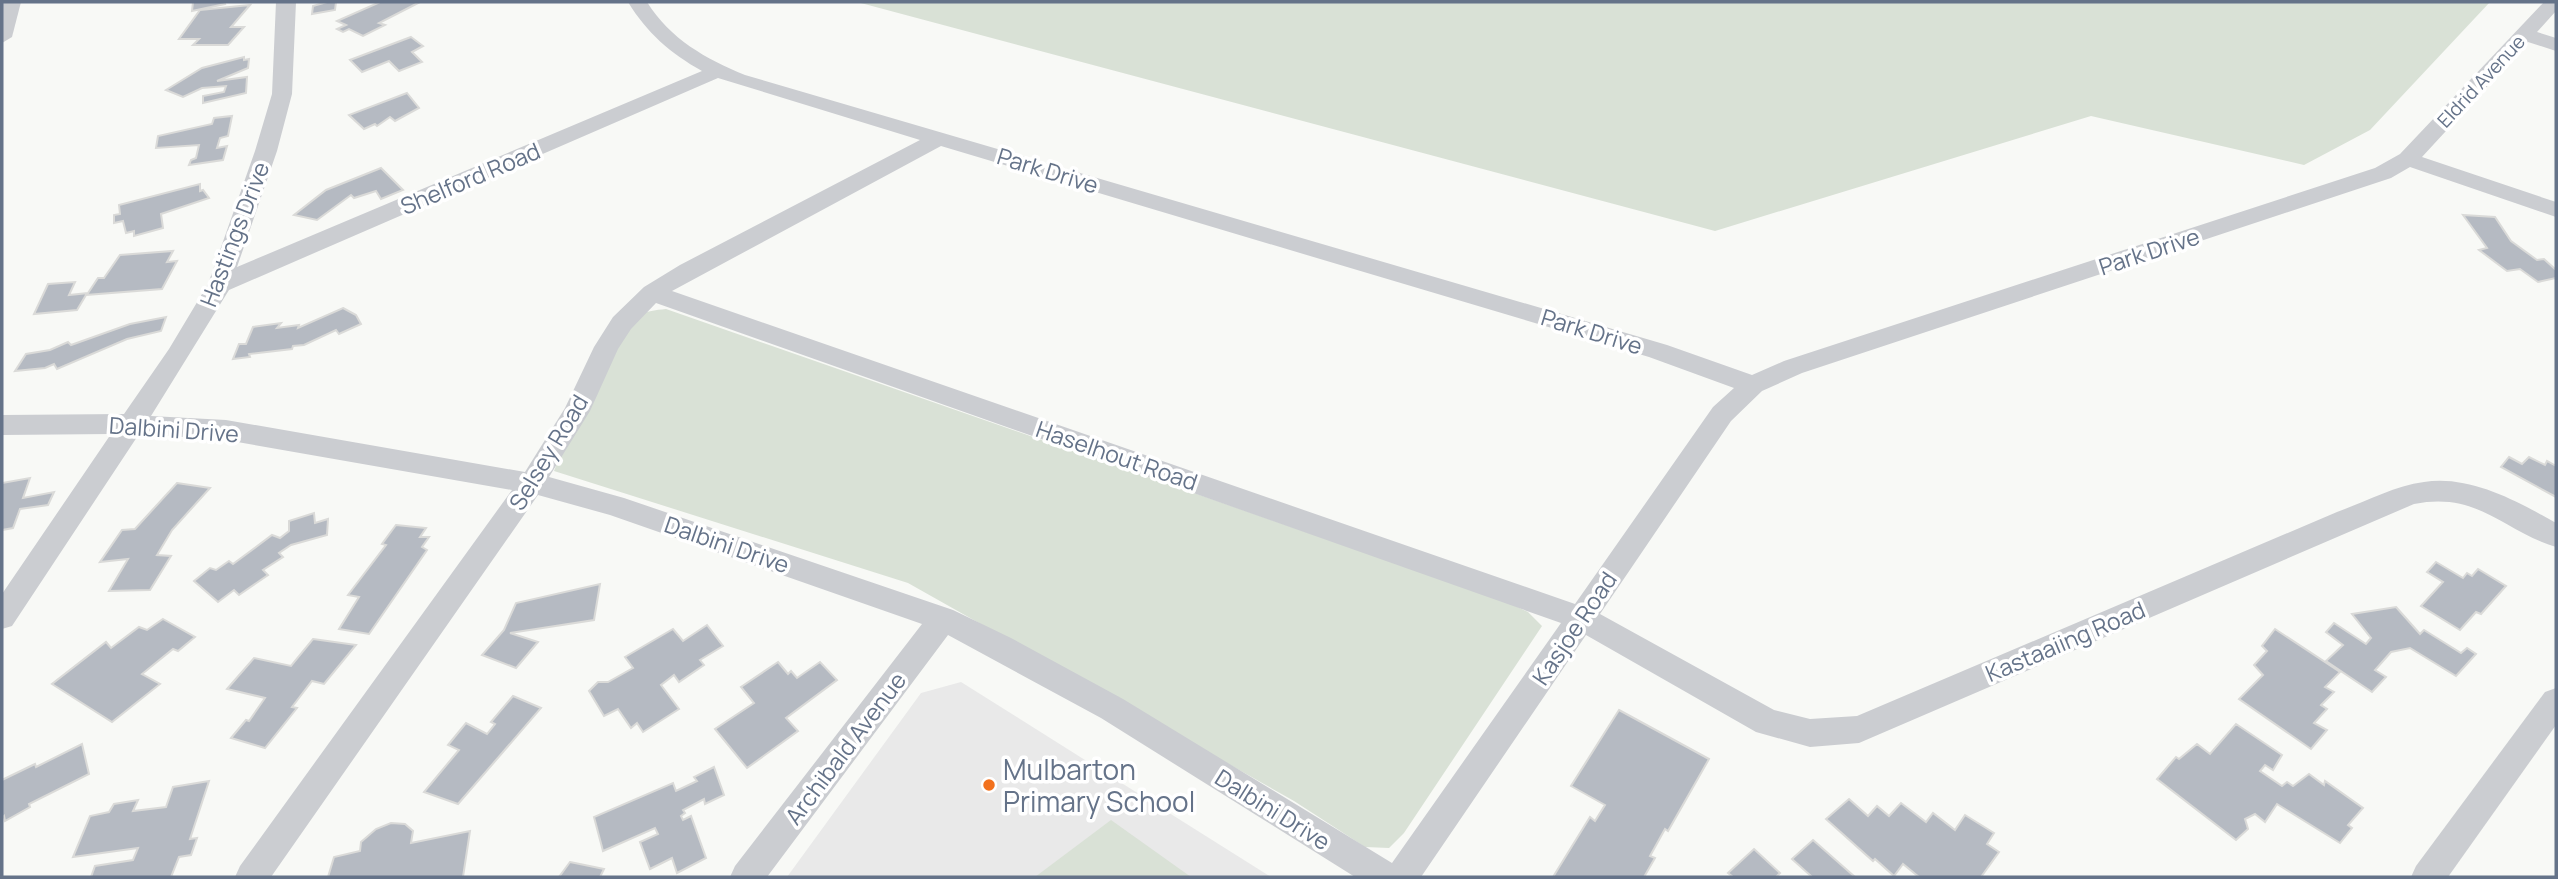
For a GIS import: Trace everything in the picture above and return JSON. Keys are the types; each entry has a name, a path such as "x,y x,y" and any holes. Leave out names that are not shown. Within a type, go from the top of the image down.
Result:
{"street":[{"path":"2,37 10,2"},
{"name":"Hastings Drive","path":"2,617 199,323 220,284 262,163 282,94 286,2"},
{"name":"Park Drive","path":"638,2 643,13 666,38 696,60 718,71 1632,343 1753,385 1793,367 2375,176 2408,159"},
{"name":"Eldrid Avenue","path":"2408,159 2554,2"},
{"path":"2525,34 2556,45"},
{"name":"Shelford Road","path":"220,284 718,71"},
{"name":"Selsey Road","path":"252,877 532,483 577,411 615,333 652,293 688,271 887,168 939,138"},
{"path":"2408,159 2556,210"},
{"name":"Haselhout Road","path":"652,293 1581,618"},
{"name":"Kasjoe Road","path":"1402,877 1722,414 1753,385"},
{"name":"Dalbini Drive","path":"2,425 131,424 226,430 532,483 614,505 943,619 986,639 1089,697 1384,877"},
{"name":"Kastaaiing Road","path":"1581,618 1767,722 1810,733 1835,733 1859,729 2347,520 2421,492 2442,490 2476,499 2518,515 2556,536"},
{"name":"Archibald Avenue","path":"747,877 943,619"},
{"path":"2428,877 2556,701"}],"shaded area":[{"path":"857,2 2490,2 2370,130 2304,165 2091,116 1715,231"},
{"path":"666,309 1507,602 1528,612 1542,626 1404,833 1389,848 1365,847 1294,801 908,583 554,471 588,389 609,348 635,318 646,312"},
{"name":"Mulbarton Primary School","path":"961,682 1271,877 787,877 921,693"},
{"path":"1111,820 1191,877 1035,877"}],"building":[{"path":"193,2 224,2 225,4 192,11"},
{"path":"336,2 335,10 312,14 313,6"},
{"path":"380,2 420,2 379,23 385,25 363,36 349,29 343,32 337,29 346,25 337,21"},
{"path":"250,5 231,27 244,27 228,45 193,45 199,39 179,39 200,10"},
{"path":"411,37 423,46 412,52 422,62 399,71 389,61 362,72 350,60"},
{"path":"244,57 244,60 249,59 248,68 217,81 247,77 246,93 203,103 203,96 224,92 226,86 202,88 183,97 166,90 202,68"},
{"path":"407,93 419,108 395,121 390,117 377,126 375,124 364,129 349,115"},
{"path":"232,116 228,136 220,138 217,148 227,146 223,160 189,165 191,160 196,158 199,145 156,148 158,136 212,124 214,118"},
{"path":"381,168 403,190 381,199 376,191 354,198 351,195 317,220 294,215 326,190"},
{"path":"200,184 200,191 203,190 209,198 161,214 163,228 134,236 134,231 126,233 123,221 114,223 114,215 120,214 119,205"},
{"path":"2463,215 2495,217 2511,241 2537,260 2544,259 2556,270 2556,278 2538,282 2520,269 2507,271 2479,250 2487,248"},
{"path":"173,251 167,262 177,261 162,289 86,295 77,310 34,314 48,284 75,282 69,295 88,293 98,278 104,278 120,255"},
{"path":"343,308 356,315 361,324 339,334 336,330 304,345 293,346 292,349 249,354 250,357 233,359 239,344 246,344 253,327 281,323 277,328 299,325 298,328"},
{"path":"166,317 161,331 127,339 57,369 54,364 45,368 15,371 26,354 50,350 68,342 71,345 130,324"},
{"path":"2509,457 2522,464 2529,457 2545,465 2547,461 2556,466 2556,497 2501,467"},
{"path":"30,478 23,498 54,492 48,505 20,509 13,528 2,530 2,483"},
{"path":"177,483 210,488 172,530 157,555 171,556 150,590 109,591 128,559 100,562 122,530 135,529"},
{"path":"314,513 315,523 328,519 327,535 291,545 279,553 283,557 263,570 268,575 239,595 234,590 218,602 194,581 210,568 216,570 229,561 233,564 272,535 280,538 289,531 289,521"},
{"path":"396,525 426,528 420,537 429,537 422,547 427,550 369,634 339,629 359,597 348,595 386,545 382,544"},
{"path":"2436,562 2463,578 2467,573 2472,576 2478,569 2506,586 2481,614 2476,612 2460,630 2421,606 2443,582 2427,572"},
{"path":"600,584 594,620 510,633 538,642 516,668 482,655 504,630 516,603"},
{"path":"2396,607 2420,634 2424,630 2461,653 2467,648 2476,654 2456,676 2410,648 2391,652 2375,670 2386,677 2372,692 2326,661 2343,645 2326,632 2334,623 2366,644 2371,638 2352,614"},
{"path":"163,619 195,637 178,651 173,649 142,674 160,684 112,722 52,684 106,642 111,648 139,627 147,630"},
{"path":"707,625 723,646 700,660 704,665 679,682 674,675 661,685 679,709 643,732 637,723 631,728 618,709 604,716 589,691 598,682 608,682 633,668 625,657 673,629 683,641"},
{"path":"2275,629 2340,672 2325,687 2334,692 2321,705 2327,709 2314,723 2327,730 2311,749 2239,699 2263,675 2254,665 2267,651 2262,646"},
{"path":"313,639 356,645 324,684 312,681 292,707 297,708 265,748 231,738 246,720 249,721 265,698 227,689 254,658 291,666"},
{"path":"778,662 788,674 791,671 797,678 820,662 837,680 786,718 798,731 747,768 715,729 754,703 741,687"},
{"path":"513,696 541,708 458,804 424,792 459,750 448,745 466,723 487,734 495,724 491,722"},
{"path":"1619,710 1709,759 1668,831 1665,829 1650,856 1655,858 1644,877 1553,877 1590,817 1595,821 1605,805 1571,786"},
{"path":"2236,724 2282,755 2273,770 2265,765 2260,771 2282,786 2287,782 2293,786 2309,774 2324,785 2325,781 2363,808 2348,825 2352,828 2340,843 2277,804 2265,822 2255,814 2245,819 2248,829 2236,840 2157,779 2176,757 2179,759 2197,744 2210,754"},
{"path":"82,744 89,774 29,804 30,807 5,821 4,816 2,818 2,780"},
{"path":"714,767 724,795 705,804 704,799 683,810 685,813 681,816 683,820 691,816 706,858 677,873 672,858 650,869 640,842 658,834 655,828 603,851 594,817 673,783 676,791 697,781 694,777"},
{"path":"209,781 190,839 197,838 191,855 179,857 171,877 91,877 95,866 133,860 138,848 73,857 90,816 109,812 114,804 138,800 133,811 166,807 173,787"},
{"path":"1849,799 1868,816 1877,806 1889,816 1901,803 1926,822 1933,813 1955,830 1965,815 1994,833 1987,844 1999,852 1981,877 1919,877 1903,864 1894,876 1826,819"},
{"path":"391,823 405,824 413,831 411,843 470,831 463,877 328,877 334,857 360,851 361,842 376,829"},
{"path":"1813,840 1855,877 1810,877 1792,859"},
{"path":"1754,849 1780,873 1776,877 1733,877 1728,873"},
{"path":"570,862 604,869 600,877 559,877"}],"place":[{"name":"Mulbarton Primary School","path":"989,785"}]}
